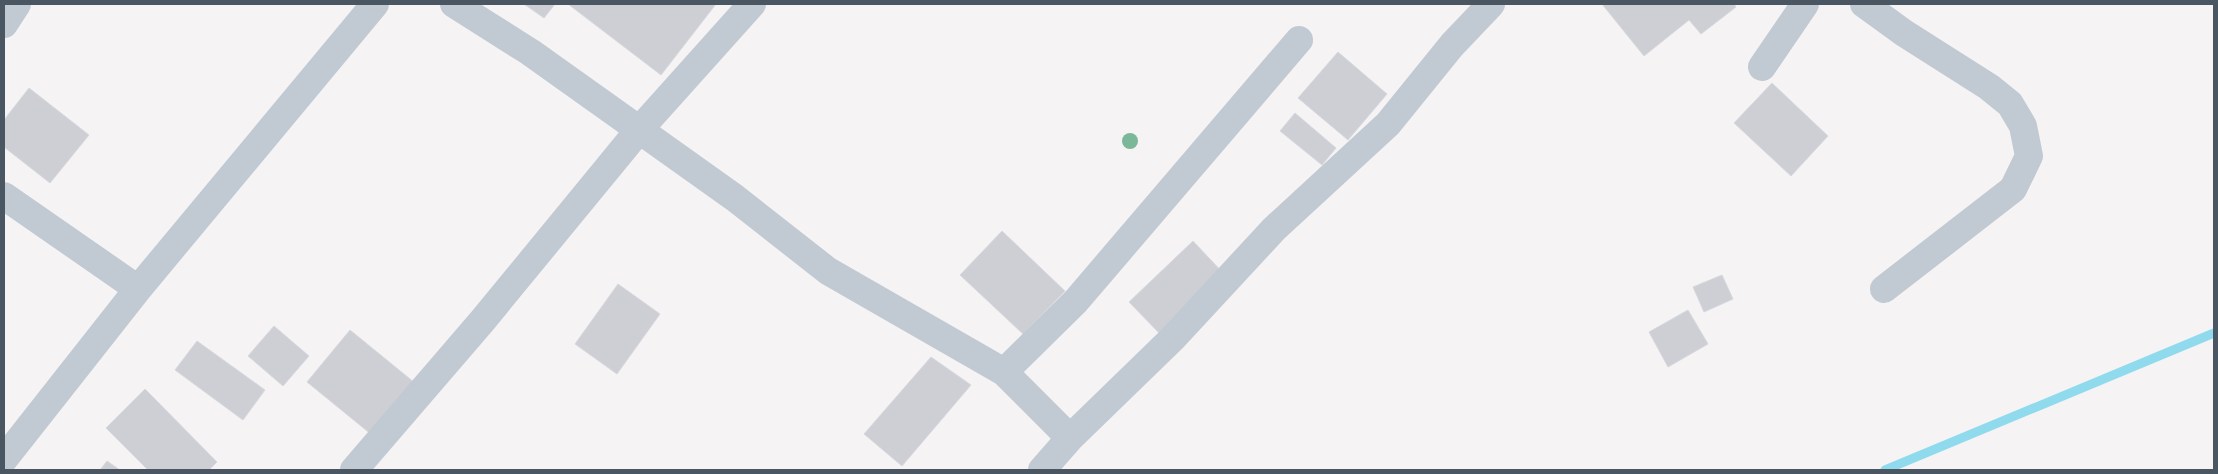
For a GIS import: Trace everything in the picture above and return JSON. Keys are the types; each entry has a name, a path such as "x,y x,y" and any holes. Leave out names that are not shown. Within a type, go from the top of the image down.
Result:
{"street":[{"path":"4,24 17,4"},
{"path":"4,459 138,289 374,4"},
{"path":"454,4 530,52 735,198 828,272 1004,372 1070,438"},
{"path":"354,470 483,320 639,130 752,4"},
{"path":"1042,470 1070,438 1173,338 1274,229 1388,124 1452,45 1492,4"},
{"path":"1762,67 1805,4"},
{"path":"1864,4 1904,33 1989,87 2010,104 2023,126 2029,156 2013,189 1884,289"},
{"path":"1004,372 1076,301 1299,40"},
{"path":"4,196 138,289"}],"building":[{"path":"524,4 555,4 544,18"},
{"path":"568,4 716,4 661,75"},
{"path":"1602,4 1734,4 1736,7 1701,34 1689,20 1644,56"},
{"path":"1338,52 1387,94 1348,140 1298,98"},
{"path":"1772,83 1828,136 1791,176 1734,123"},
{"path":"29,88 89,135 50,183 4,147 4,120"},
{"path":"1295,113 1336,148 1322,165 1280,131"},
{"path":"1002,231 1065,291 1023,334 960,275"},
{"path":"1193,241 1225,275 1161,335 1129,302"},
{"path":"1722,275 1733,299 1704,312 1693,287"},
{"path":"618,284 660,314 617,374 575,344"},
{"path":"1688,310 1708,344 1668,367 1649,332"},
{"path":"274,326 309,356 283,386 248,356"},
{"path":"350,330 415,383 372,435 307,382"},
{"path":"197,341 265,390 243,420 175,370"},
{"path":"931,357 971,385 902,466 864,434"},
{"path":"145,389 217,462 209,470 148,470 106,428"},
{"path":"107,461 120,470 100,470"}],"waterway":[{"path":"1885,470 2214,333"}]}
